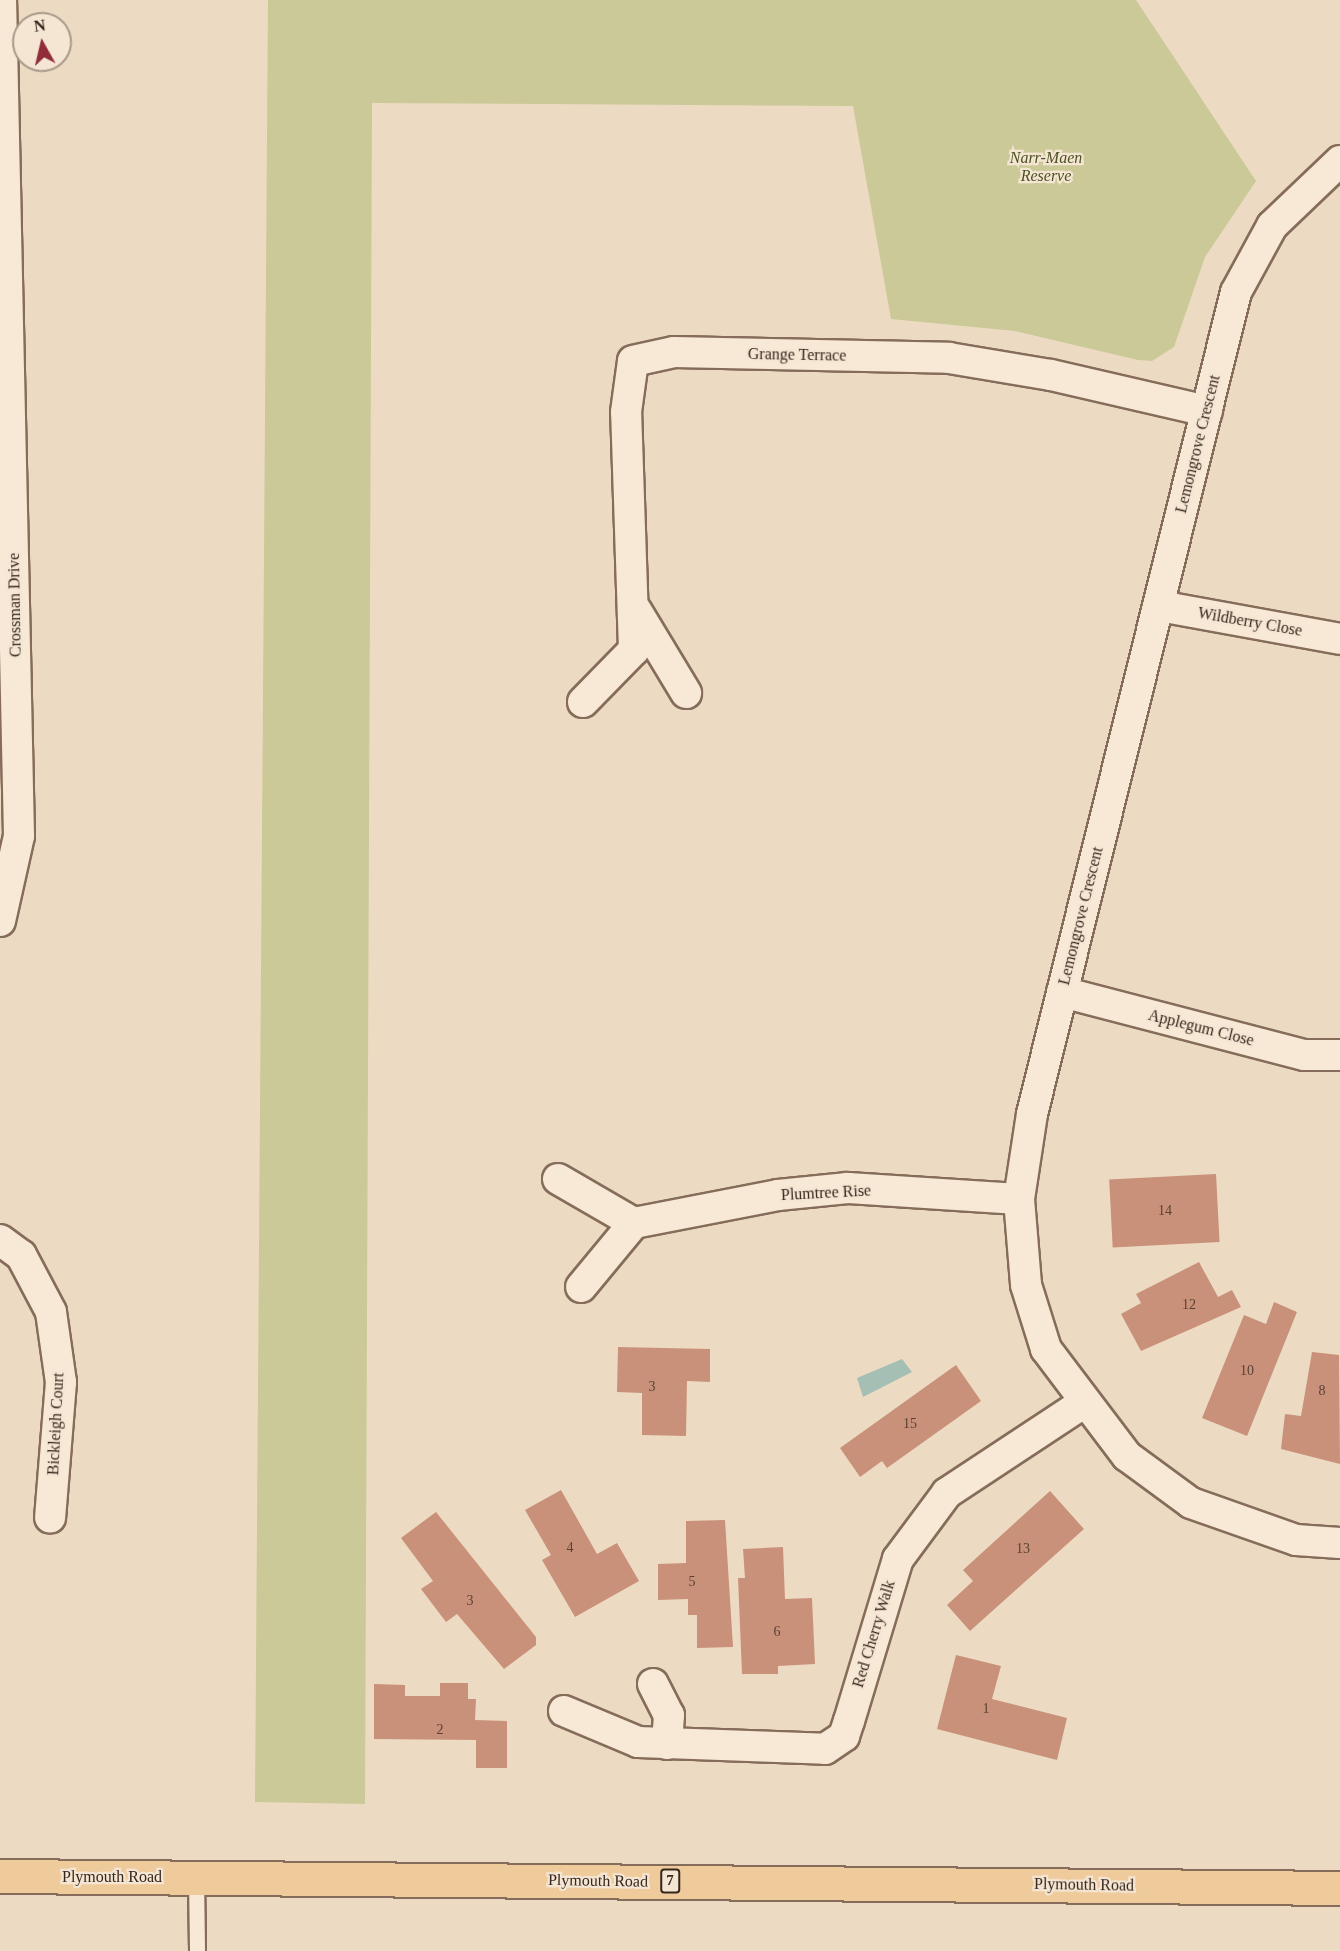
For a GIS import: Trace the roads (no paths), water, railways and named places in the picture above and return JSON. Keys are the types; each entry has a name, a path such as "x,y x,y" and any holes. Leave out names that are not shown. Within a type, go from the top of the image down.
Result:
{"main road":[{"name":"Plymouth Road","path":"0,1876 1340,1888"}],"street":[{"name":"Crossman Drive","path":"0,921 19,836 2,18"},
{"name":"Lemongrove Crescent","path":"1340,161 1297,197 1252,258 1236,292 1032,1114 1019,1199 1026,1285 1042,1338 1082,1404 1127,1456 1191,1503 1296,1540 1340,1543"},
{"name":"Grange Terrace","path":"584,702 634,650 636,610 626,412 633,361 674,352 948,358 1052,375 1207,411"},
{"name":"Wildberry Close","path":"1159,606 1340,639"},
{"name":"Grange Terrace","path":"636,610 686,693"},
{"name":"Applegum Close","path":"1062,992 1304,1054 1340,1055"},
{"path":"558,1179 634,1222 581,1287"},
{"name":"Plumtree Rise","path":"634,1222 778,1195 848,1188 1019,1199"},
{"name":"Bickleigh Court","path":"0,1240 21,1255 51,1312 61,1382 50,1518"},
{"name":"Red Cherry Walk","path":"564,1711 638,1742 825,1749 844,1736 898,1559 946,1494 1082,1404"},
{"path":"653,1684 669,1715 667,1743"}],"lane":[{"path":"196,1877 197,1951"}],"park label":[{"name":"Narr-Maen Reserve","path":"1046,167"}]}
